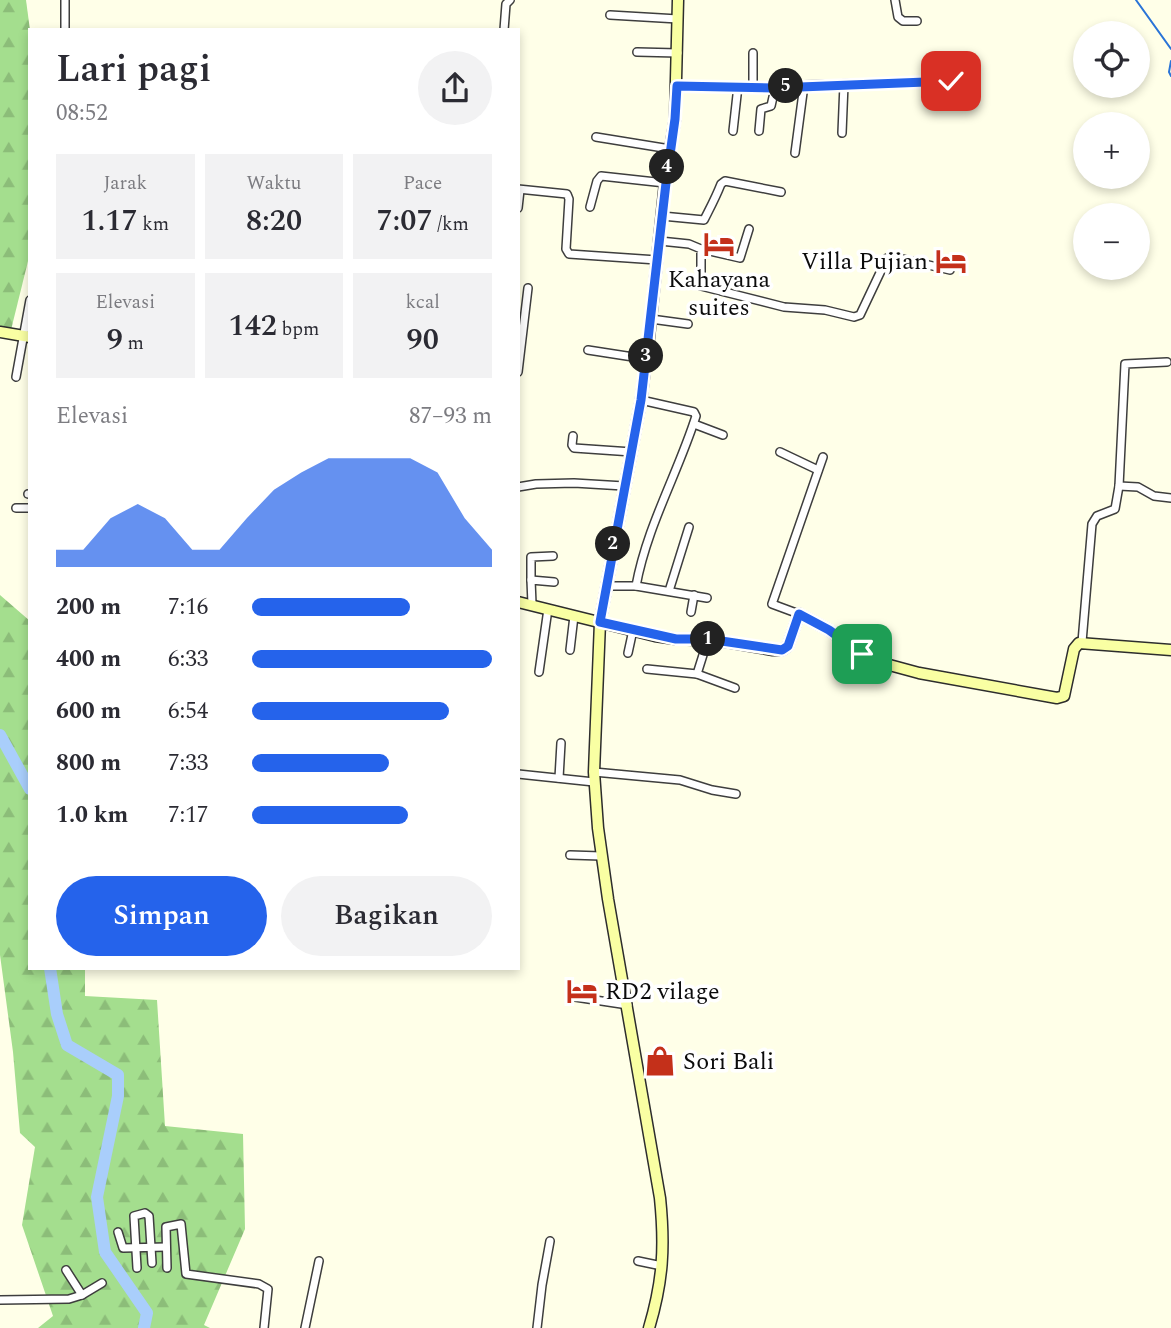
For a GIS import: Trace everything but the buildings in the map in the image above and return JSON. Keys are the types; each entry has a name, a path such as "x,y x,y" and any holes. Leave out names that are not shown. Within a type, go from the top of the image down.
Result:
{"main road":[{"path":"649,1328 661,1281 660,1198 601,856 594,777 600,622 641,400 675,119 678,0"},
{"path":"0,331 26,336"},
{"path":"520,604 532,604 676,639 708,639 782,650 788,646 799,614 829,630 862,654 882,663 919,673 1057,698 1064,696 1074,649 1082,642 1171,650"}],"street":[{"path":"65,0 65,28"},
{"path":"504,28 506,4 510,0"},
{"path":"895,0 898,17 903,21 917,21"},
{"path":"610,15 678,19"},
{"path":"637,52 678,54"},
{"path":"753,53 753,86"},
{"path":"677,86 775,88 951,81"},
{"path":"842,133 844,84"},
{"path":"795,153 804,85"},
{"path":"733,131 738,86"},
{"path":"759,131 761,109 772,106 775,88"},
{"path":"596,137 670,149"},
{"path":"590,207 601,176 666,183"},
{"path":"662,216 704,220 725,181 781,192"},
{"path":"520,189 567,194 566,249 569,254 657,260"},
{"path":"660,241 689,244 740,258 749,229"},
{"path":"701,249 701,286 784,307 825,310 854,317 860,315 887,258 894,257 950,270"},
{"path":"520,355 528,288"},
{"path":"16,377 28,318"},
{"path":"651,319 688,324"},
{"path":"588,350 646,359"},
{"path":"1082,642 1092,524 1097,516 1115,509 1119,486 1125,363 1167,362"},
{"path":"636,586 640,563 656,516 696,415 695,412 641,400"},
{"path":"694,424 723,435"},
{"path":"573,436 574,448 632,452"},
{"path":"780,452 818,470"},
{"path":"799,614 772,604 823,457"},
{"path":"520,487 573,483 624,486"},
{"path":"1119,486 1138,487 1152,495 1171,498"},
{"path":"16,508 28,508"},
{"path":"669,591 688,527"},
{"path":"532,604 531,557 553,556"},
{"path":"531,580 554,582"},
{"path":"606,586 636,586 707,598"},
{"path":"691,612 694,595"},
{"path":"539,672 548,609"},
{"path":"570,650 574,616"},
{"path":"628,653 633,630"},
{"path":"697,674 708,639"},
{"path":"647,669 697,674 735,688"},
{"path":"559,778 561,743"},
{"path":"520,774 559,778 680,780 736,794"},
{"path":"570,855 601,856"},
{"path":"575,997 628,1005"},
{"path":"137,1268 134,1216 145,1213 149,1216 152,1263"},
{"path":"167,1268 166,1227 181,1224 186,1274 266,1286 268,1292 264,1328"},
{"path":"118,1232 122,1248 166,1247"},
{"path":"537,1328 550,1241"},
{"path":"305,1328 319,1261"},
{"path":"638,1261 662,1266"},
{"path":"66,1270 82,1295"},
{"path":"0,1300 63,1299 82,1295 102,1283"}],"green space":[{"path":"0,0 26,0 30,28 28,261 10,334 0,335"},
{"path":"0,595 28,619 28,970 85,970 85,996 157,1000 165,1126 243,1134 245,1229 204,1325 210,1328 38,1328 53,1316 22,1225 35,1147 20,1133 0,955"}],"waterway":[{"path":"1136,0 1171,49"},
{"path":"1171,61 1171,76"},
{"path":"0,735 28,785"},
{"path":"50,970 57,1014 67,1045 118,1075 118,1096 97,1197 105,1252 147,1313 144,1328"}],"place":[{"name":"Kahayana suites","path":"719,244"},
{"name":"Villa Pujian","path":"951,261"},
{"name":"RD2 vilage","path":"582,991"},
{"name":"Sori Bali","path":"660,1061"}],"route":[{"path":"862,654 829,630 799,614 788,646 782,650 708,639 685,640 655,636 600,622 641,400 677,86 775,88 951,81"}]}
